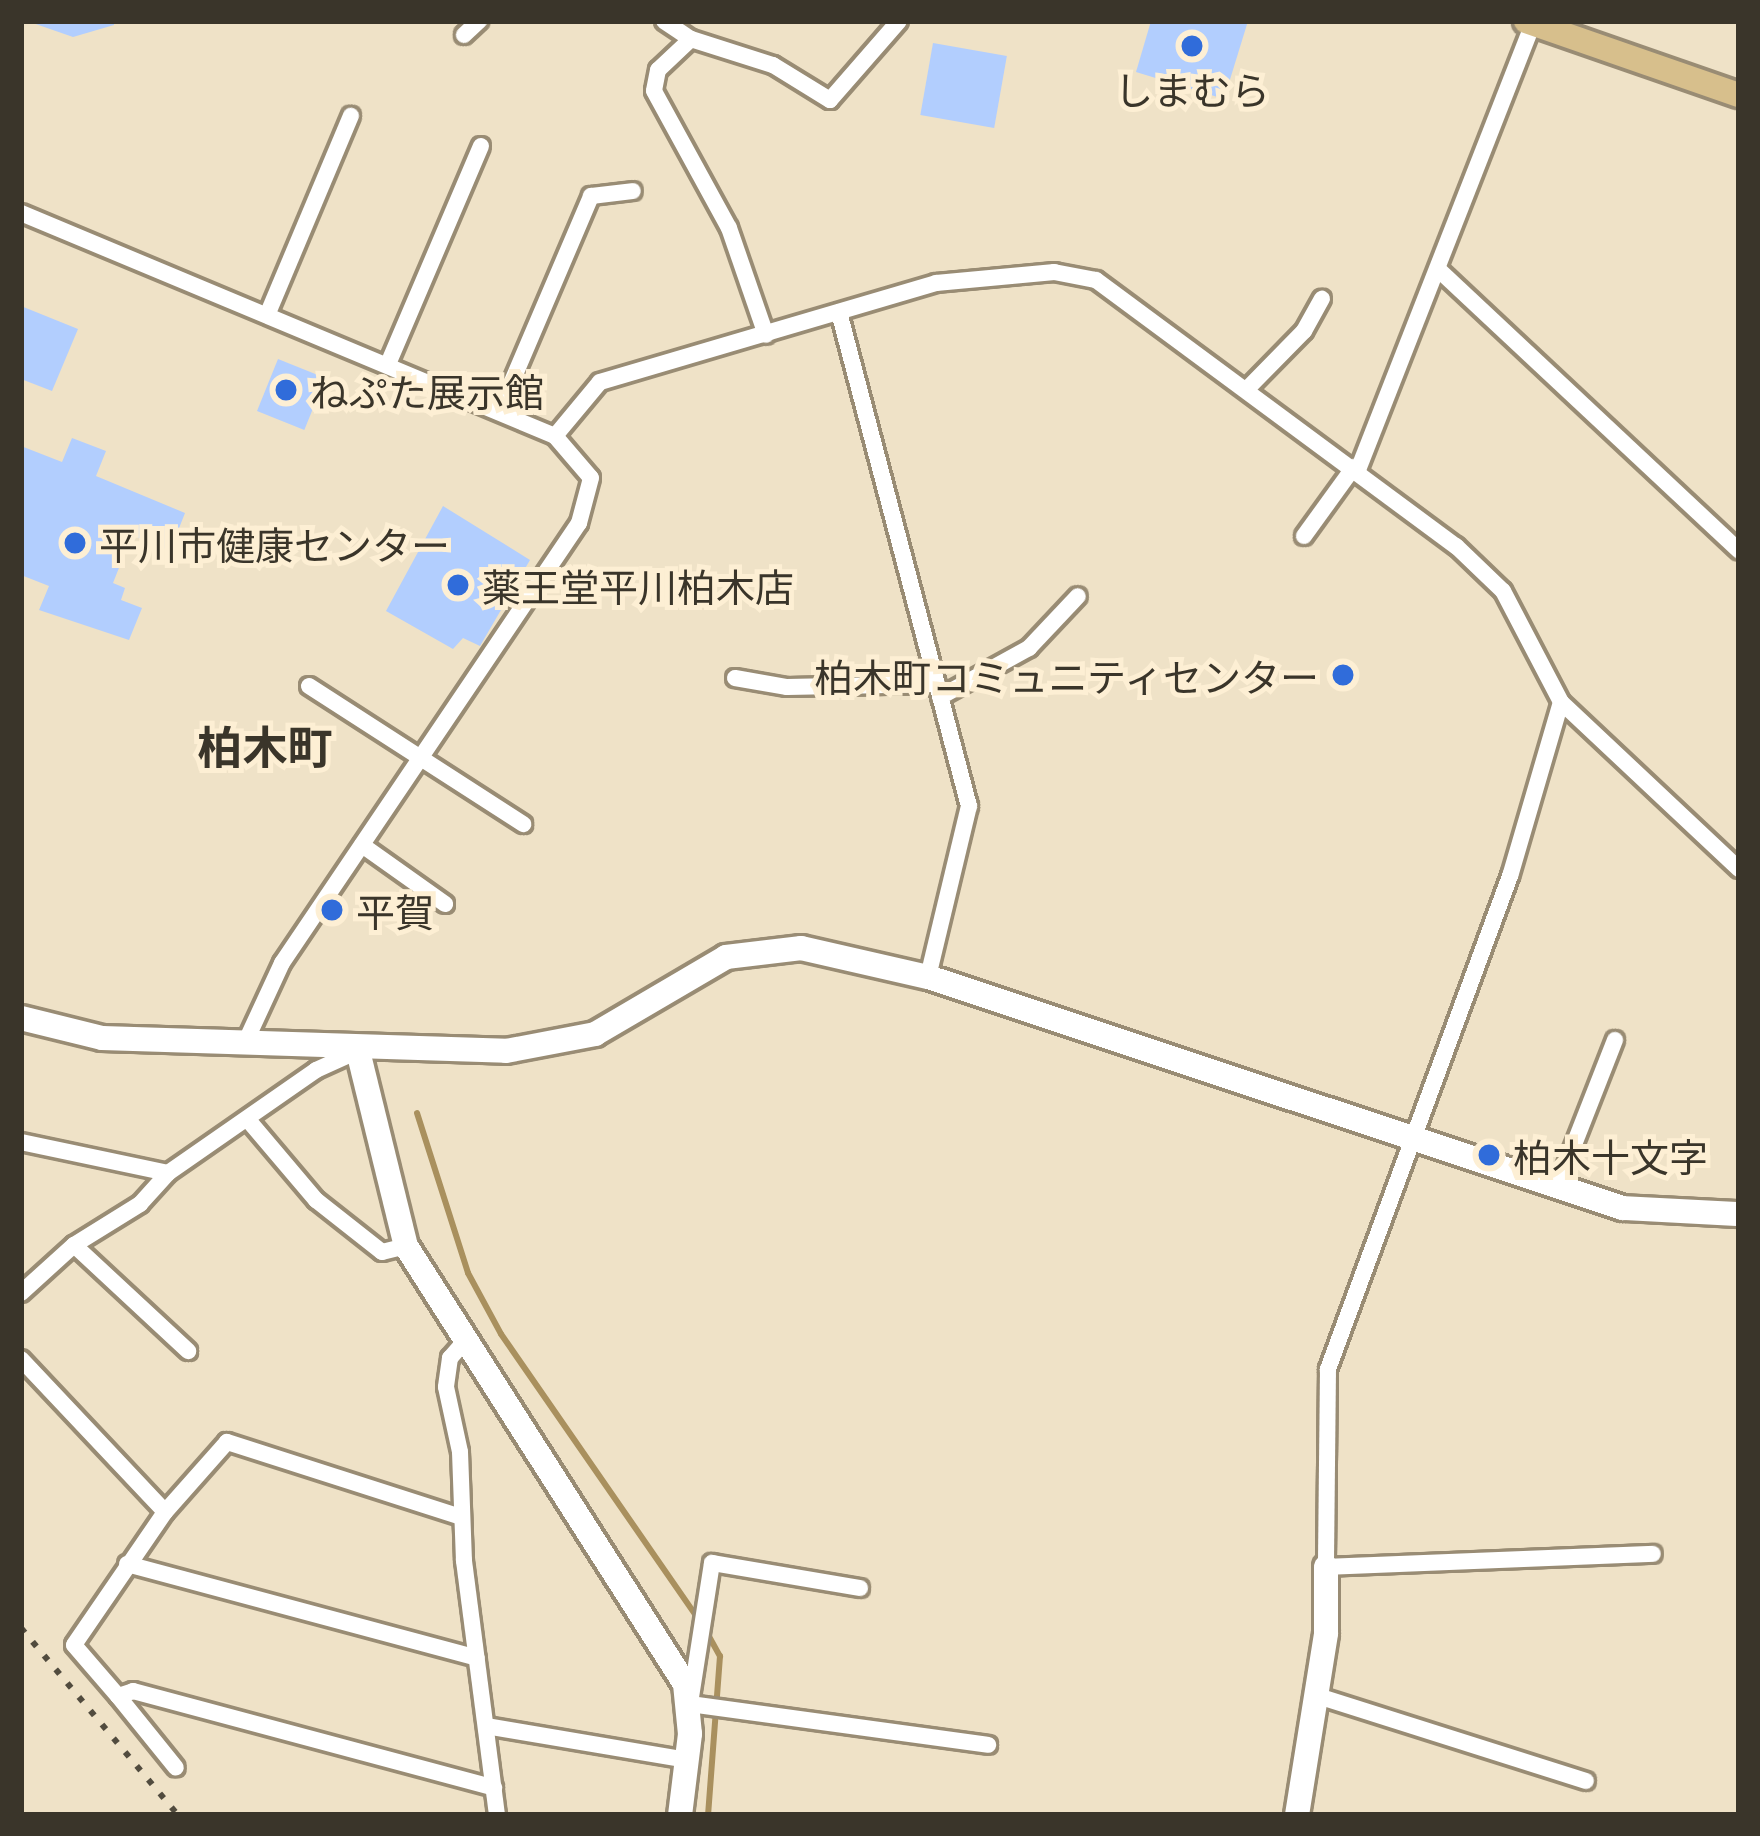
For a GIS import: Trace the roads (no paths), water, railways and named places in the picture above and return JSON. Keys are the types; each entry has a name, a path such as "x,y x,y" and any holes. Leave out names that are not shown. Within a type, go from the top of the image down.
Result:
{"main road":[{"path":"1531,22 1739,95"}],"street":[{"path":"464,35 479,21"},
{"path":"664,21 691,39 773,65 830,100 899,21"},
{"path":"1304,536 1356,469 1531,22"},
{"path":"691,39 658,70 654,91 729,228 766,335"},
{"path":"268,314 351,116"},
{"path":"388,364 481,146"},
{"path":"500,412 592,196 633,191"},
{"path":"21,214 555,436 591,478 590,504 282,964 244,1043"},
{"path":"1438,269 1739,551"},
{"path":"555,436 600,382 936,283 1054,272 1096,280 1356,469 1504,591 1561,702 1739,869"},
{"path":"1248,388 1304,331 1322,299"},
{"path":"838,312 968,820 928,977"},
{"path":"735,678 788,687 938,691 1029,648 1078,596"},
{"path":"309,686 424,754 523,824"},
{"path":"1297,1815 1318,1696 1327,1567 1322,1393 1406,1142 1510,876 1561,702"},
{"path":"362,845 446,904"},
{"path":"21,1018 102,1038 358,1051 556,1044 595,1034 726,957 767,947 846,954 928,977 1406,1142 1557,1188 1674,1216 1739,1214"},
{"path":"1557,1188 1615,1040"},
{"path":"21,1293 74,1245 140,1204 168,1173 316,1070 358,1051"},
{"path":"358,1051 406,1246 662,1639 690,1704"},
{"path":"249,1120 316,1200 382,1252 406,1246"},
{"path":"21,1142 168,1173"},
{"path":"74,1245 188,1351"},
{"path":"465,1341 450,1358 446,1387 460,1452 460,1517 497,1815"},
{"path":"21,1359 165,1512"},
{"path":"176,1768 74,1646 165,1512 227,1442 460,1517"},
{"path":"1327,1567 1653,1553"},
{"path":"680,1815 690,1704 712,1563 860,1588"},
{"path":"127,1564 477,1658"},
{"path":"118,1696 133,1690 494,1787"},
{"path":"1318,1696 1586,1780"},
{"path":"690,1704 988,1745"},
{"path":"486,1726 688,1760"}],"waterway":[{"path":"417,1113 468,1273 501,1334 699,1620"},
{"path":"706,1631 720,1656 708,1815"}],"railway":[{"path":"21,1628 178,1815"}],"place":[{"name":"しまむら","path":"1192,46"},
{"name":"ねぷた展示館","path":"286,390"},
{"name":"平川市健康センター","path":"75,543"},
{"name":"薬王堂平川柏木店","path":"458,585"},
{"name":"柏木町コミュニティセンター","path":"1343,675"},
{"name":"平賀","path":"332,910"},
{"name":"柏木十文字","path":"1489,1155"}],"district":[{"name":"柏木町","path":"265,745"}]}
